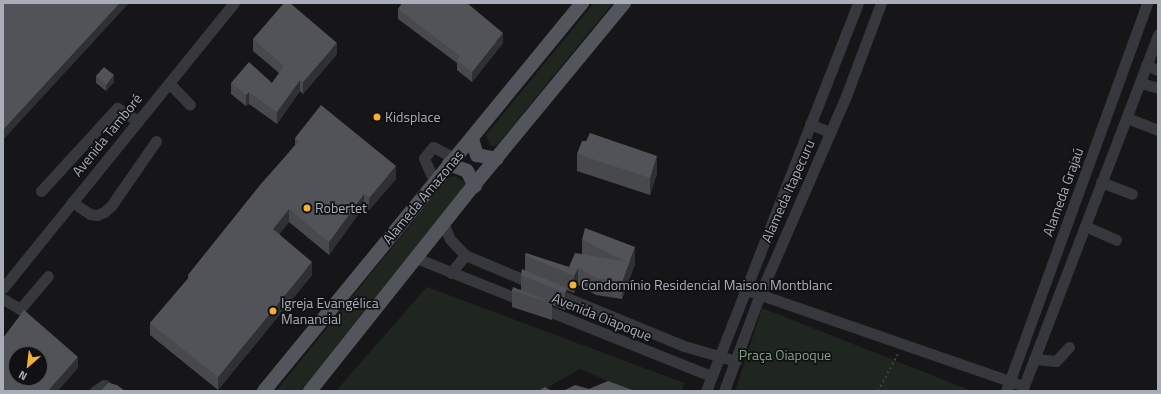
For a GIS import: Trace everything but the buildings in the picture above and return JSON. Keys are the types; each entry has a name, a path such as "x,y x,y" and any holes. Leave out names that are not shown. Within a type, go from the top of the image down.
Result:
{"main road":[{"name":"Alameda Amazonas","path":"264,391 436,179 472,139 582,3"},
{"path":"310,391 474,186 624,3"},
{"path":"472,139 477,155 497,159"},
{"path":"452,161 467,171 474,186"}],"street":[{"name":"Avenida Tamboré","path":"3,288 234,3"},
{"name":"Alameda Itapecuru","path":"706,391 718,355 858,3"},
{"name":"Alameda Itapecuru","path":"724,391 760,294 830,132 881,3"},
{"name":"Alameda Grajaú","path":"1008,386 1147,3"},
{"path":"744,289 904,343 1008,386 1023,388 1084,226 1141,83 1158,34"},
{"path":"1146,65 1158,70"},
{"path":"169,82 190,105"},
{"path":"1141,83 1158,88"},
{"path":"41,191 117,108 138,121"},
{"path":"1126,118 1158,130"},
{"path":"810,124 830,132"},
{"path":"72,202 90,214 97,215 104,212 111,206 156,141"},
{"path":"436,179 431,174 424,158 433,147 452,161"},
{"path":"1085,177 1092,186 1100,185 1132,194"},
{"name":"Avenida Oiapoque","path":"444,225 450,239 465,255 684,346 736,361"},
{"path":"1084,226 1116,240"},
{"path":"451,273 465,255"},
{"name":"Avenida Oiapoque","path":"416,258 711,376"},
{"path":"20,309 48,276"},
{"path":"3,299 20,309 31,319"},
{"path":"1034,359 1056,361 1069,347"},
{"path":"95,391 104,385 115,391"}],"path":[{"path":"878,391 904,343"}],"green space":[{"path":"594,3 613,3 497,145 490,146 486,135"},
{"path":"456,176 466,183 454,206 302,391 276,391 449,177"},
{"path":"427,287 684,383 682,391 631,391 580,369 541,391 336,391"},
{"name":"Praça Oiapoque","path":"762,308 972,391 735,391"}],"place":[{"name":"Kidsplace","path":"377,117"},
{"name":"Robertet","path":"307,208"},
{"name":"Condomínio Residencial Maison Montblanc","path":"573,285"},
{"name":"Igreja Evangélica Manancial","path":"273,311"}]}
